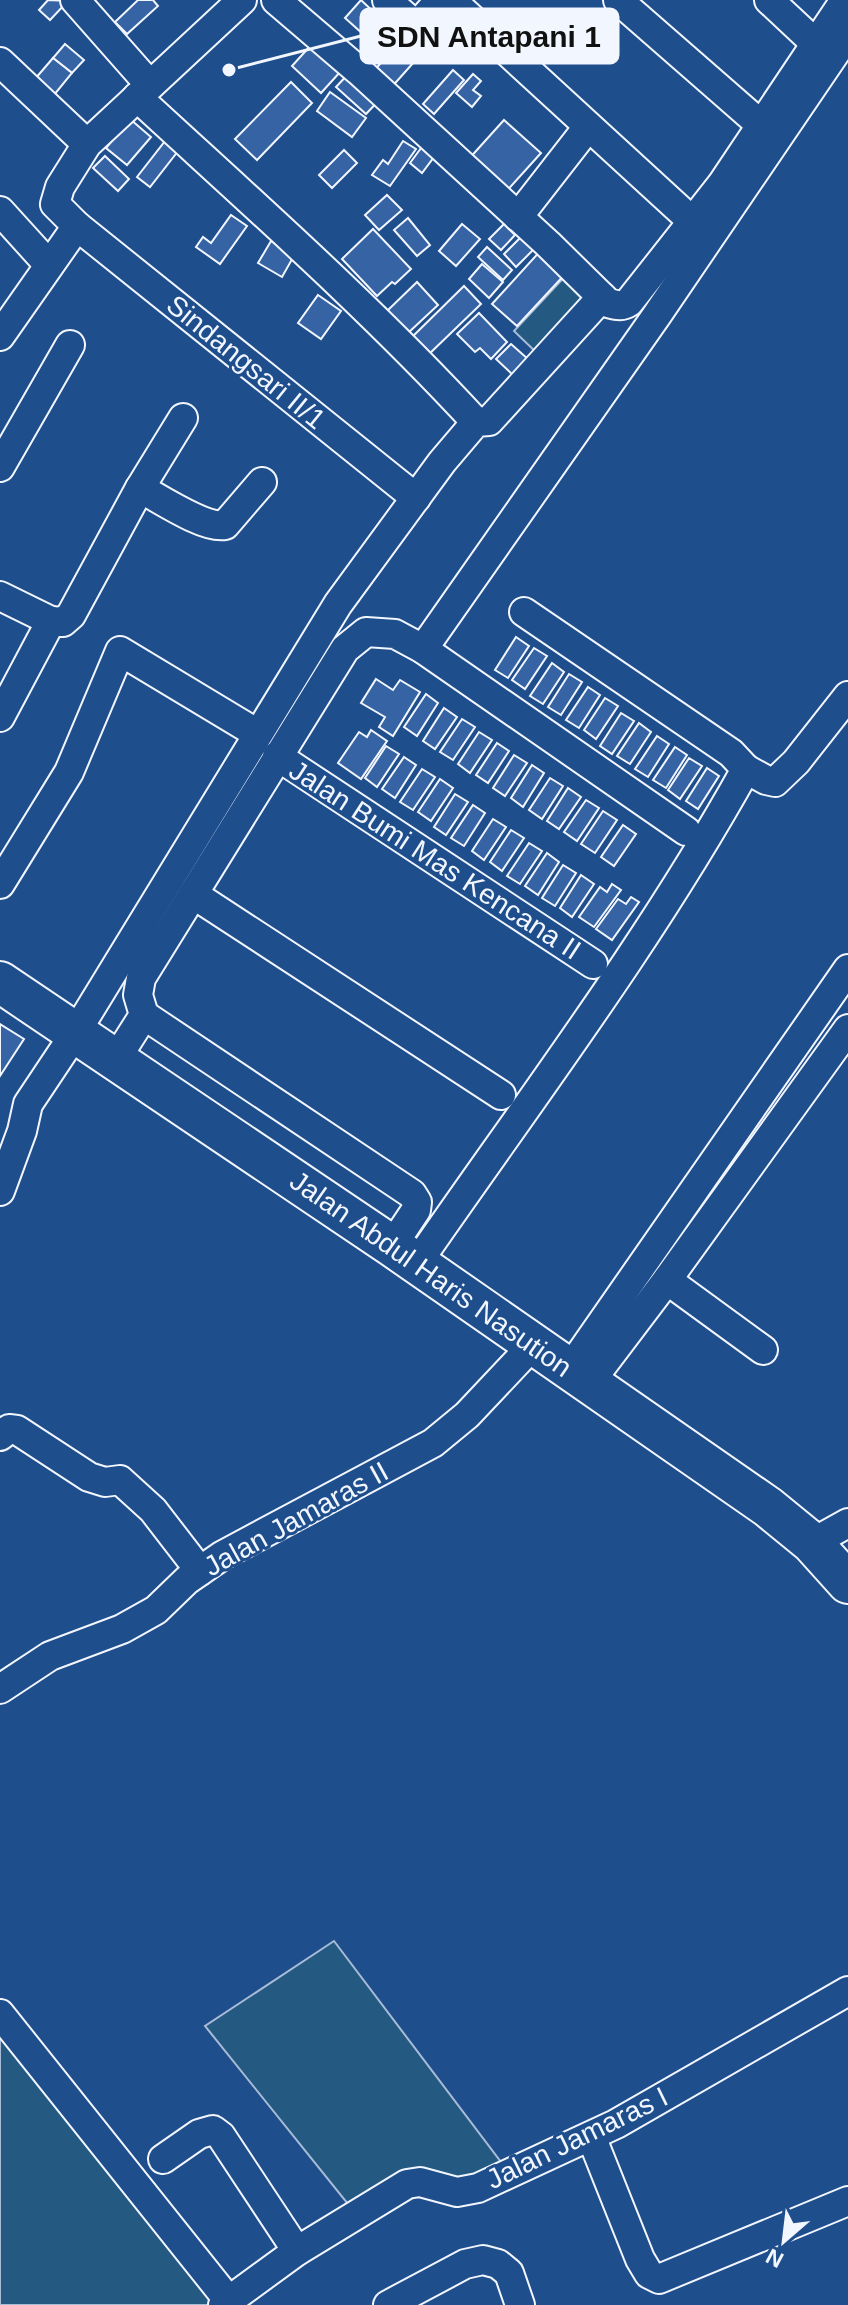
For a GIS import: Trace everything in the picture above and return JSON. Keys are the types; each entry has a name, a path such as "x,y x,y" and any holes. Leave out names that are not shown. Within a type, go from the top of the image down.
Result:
{"highway":[{"name":"Jalan Abdul Haris Nasution","path":"0,982 404,1255 768,1507 812,1543 848,1583"}],"street":[{"path":"75,0 143,91 476,422"},
{"path":"0,62 87,144 242,0"},
{"path":"276,0 359,71 608,303 616,305 629,302 722,184 845,0"},
{"path":"387,0 415,22 423,19 440,0"},
{"path":"451,0 692,221"},
{"path":"618,0 761,125"},
{"path":"769,0 815,43"},
{"path":"423,649 657,315 848,34"},
{"path":"518,217 588,127"},
{"name":"Sindangsari II/1","path":"87,144 60,187 55,204 77,226 416,498"},
{"path":"0,211 49,265"},
{"path":"0,336 77,226"},
{"path":"0,1191 22,1131 28,1104 76,1032 338,604 442,462 476,422 489,421 602,297"},
{"path":"0,467 70,345"},
{"path":"0,596 51,621 63,622 71,615 140,488 183,418"},
{"path":"140,488 207,523 221,526 262,482"},
{"path":"524,612 731,753 746,769 775,782 796,762 848,696"},
{"path":"0,717 51,621"},
{"path":"404,1255 416,1210 417,1202 412,1194 144,1015 138,995 141,978 345,649 366,632 395,634 423,649 686,831"},
{"path":"0,884 69,772 120,651 258,734"},
{"name":"Jalan Bumi Mas Kencana II","path":"277,756 593,964"},
{"path":"404,1255 671,894 706,841 746,769"},
{"path":"193,894 501,1095"},
{"path":"579,1376 848,969"},
{"path":"116,1059 144,1015"},
{"path":"579,1376 667,1280 848,1029"},
{"path":"667,1280 763,1350"},
{"name":"Jalan Jamaras II","path":"0,1689 50,1656 122,1629 156,1610 187,1580 237,1548 433,1443 467,1415 533,1345"},
{"path":"0,1436 9,1429 17,1430 89,1477 105,1482 120,1480 153,1510 200,1571"},
{"path":"812,1543 848,1523"},
{"name":"Jalan Jamaras I","path":"226,2303 297,2251 407,2184 420,2182 457,2192 478,2188 616,2124 848,1991"},
{"path":"0,2014 226,2303"},
{"path":"163,2159 199,2134 213,2130 221,2136 297,2251"},
{"path":"591,2136 640,2259 649,2274 659,2279 848,2201"},
{"path":"388,2305 465,2264 483,2260 498,2264 509,2273 520,2305"}],"shaded area":[{"path":"569,272 596,298 541,357 514,331"},
{"path":"334,1941 510,2174 437,2186 356,2214 205,2026"},
{"path":"0,2014 223,2305 0,2305"}],"building":[{"path":"48,0 68,1 50,20 39,10"},
{"path":"138,0 153,0 158,6 127,34 115,22"},
{"path":"361,0 379,17 363,34 345,18"},
{"path":"65,44 84,60 72,73 53,58"},
{"path":"312,44 341,71 321,93 292,66"},
{"path":"396,46 414,62 389,90 371,74"},
{"path":"53,58 72,73 54,95 35,79"},
{"path":"453,70 464,80 434,114 423,104"},
{"path":"351,71 381,98 366,114 336,87"},
{"path":"473,74 481,81 473,90 481,96 472,107 456,93"},
{"path":"291,82 312,103 257,160 235,139"},
{"path":"330,92 366,118 352,137 317,111"},
{"path":"130,119 151,137 127,165 106,148"},
{"path":"504,120 541,153 504,194 467,161"},
{"path":"169,136 182,146 150,187 137,177"},
{"path":"403,141 416,149 390,186 372,175 383,160 388,164"},
{"path":"424,144 437,153 422,173 410,163"},
{"path":"344,150 357,163 332,188 319,175"},
{"path":"105,156 129,179 118,191 93,168"},
{"path":"387,195 402,210 379,230 365,215"},
{"path":"231,215 247,226 220,264 196,247 203,237 211,243"},
{"path":"408,218 430,245 417,256 394,230"},
{"path":"462,224 480,239 456,266 439,251"},
{"path":"504,224 515,235 501,250 489,239"},
{"path":"373,229 411,269 377,296 342,259"},
{"path":"522,236 534,249 516,267 504,254"},
{"path":"271,241 295,254 282,277 258,263"},
{"path":"487,247 512,270 503,280 478,257"},
{"path":"543,248 568,271 517,326 492,304"},
{"path":"482,264 503,282 489,298 469,279"},
{"path":"417,282 438,305 408,333 387,311"},
{"path":"464,286 481,304 426,357 409,340"},
{"path":"318,295 341,311 321,339 298,323"},
{"path":"479,313 507,342 491,359 480,348 475,352 457,334"},
{"path":"511,344 529,360 513,375 496,359"},
{"path":"516,637 529,646 508,678 495,670"},
{"path":"534,648 547,656 525,689 512,680"},
{"path":"552,663 564,672 543,704 530,696"},
{"path":"569,674 582,682 561,715 548,707"},
{"path":"376,679 393,690 400,680 420,692 393,736 379,727 385,717 361,703"},
{"path":"588,687 600,695 579,728 566,720"},
{"path":"426,694 438,703 417,736 404,727"},
{"path":"605,698 618,706 596,739 584,730"},
{"path":"444,708 457,717 435,749 423,741"},
{"path":"621,713 634,721 612,754 600,746"},
{"path":"462,719 475,727 453,760 440,752"},
{"path":"639,723 651,732 630,764 617,756"},
{"path":"371,730 387,741 361,779 338,763 359,732 367,737"},
{"path":"479,732 492,740 470,773 458,764"},
{"path":"657,736 669,744 648,777 635,769"},
{"path":"497,743 509,751 488,783 476,775"},
{"path":"386,746 399,754 377,787 365,778"},
{"path":"675,747 687,755 666,788 653,780"},
{"path":"514,755 527,763 505,796 493,788"},
{"path":"404,757 416,765 395,798 382,789"},
{"path":"689,758 702,766 680,799 668,790"},
{"path":"532,765 544,773 523,807 511,798"},
{"path":"707,768 719,776 698,809 686,801"},
{"path":"422,769 435,777 413,810 400,802"},
{"path":"550,778 563,786 542,819 529,810"},
{"path":"440,779 453,788 431,821 418,812"},
{"path":"568,788 581,797 559,829 547,821"},
{"path":"455,794 468,802 446,835 434,827"},
{"path":"586,800 599,808 577,841 564,832"},
{"path":"473,805 485,813 464,846 451,838"},
{"path":"603,811 617,820 595,853 581,844"},
{"path":"493,819 506,827 484,860 472,851"},
{"path":"623,825 636,834 614,866 601,857"},
{"path":"511,830 524,838 502,871 490,862"},
{"path":"529,843 542,851 520,884 507,876"},
{"path":"547,853 559,862 538,895 525,886"},
{"path":"563,865 576,873 555,906 542,898"},
{"path":"581,875 594,884 572,917 560,908"},
{"path":"612,884 621,890 594,927 579,917 600,887 607,892"},
{"path":"631,897 639,902 612,940 596,929 618,899 626,904"},
{"path":"0,1024 24,1039 0,1076"}],"place":[{"name":"SDN Antapani 1","path":"229,70"}]}
